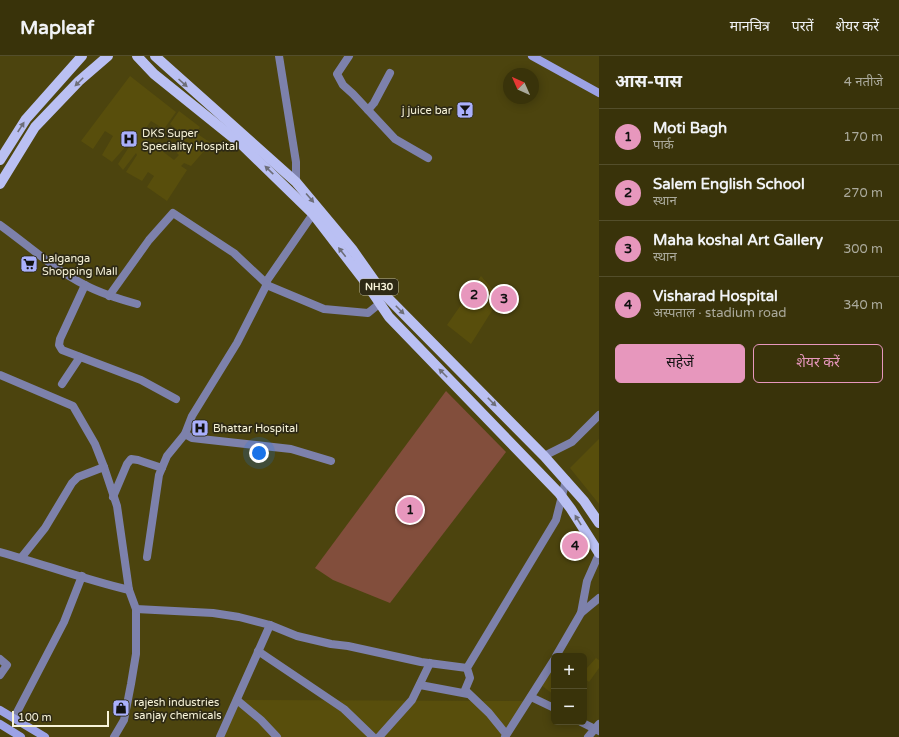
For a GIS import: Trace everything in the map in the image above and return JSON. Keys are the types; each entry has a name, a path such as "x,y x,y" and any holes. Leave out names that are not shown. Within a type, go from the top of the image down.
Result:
{"main road":[{"path":"0,160 26,119 82,56"},
{"path":"0,184 35,127 79,81 108,56"},
{"name":"NH30","path":"137,56 154,74 241,144 289,180 366,283 389,317 562,497 599,554"},
{"name":"NH30","path":"155,56 193,92 242,132 289,180 352,249 383,293 544,456 566,480 599,523"}],"street":[{"path":"279,56 296,162 289,180"},
{"path":"349,56 337,74 343,85 395,138 428,158"},
{"path":"532,56 599,93"},
{"path":"368,110 374,103 390,73"},
{"path":"109,296 149,240 173,213 234,253 267,283 324,309 368,313 379,304"},
{"path":"147,557 159,475 166,456 185,434 192,416 237,343 267,283 313,214"},
{"path":"0,225 58,268 85,285 109,296 137,304"},
{"path":"85,285 60,339 59,345 62,350 140,380 176,399"},
{"path":"62,384 80,357"},
{"path":"0,375 73,406 95,444 117,506 129,590 136,608 136,654 124,720 114,737"},
{"path":"544,456 572,442 599,415"},
{"path":"185,434 192,438 291,449 331,461"},
{"path":"113,497 127,464 131,459 162,468"},
{"path":"21,558 45,528 72,483 78,477 104,467"},
{"path":"551,665 505,736 489,713 465,690 470,678 467,668 556,520 566,480"},
{"path":"0,552 104,584 129,590"},
{"path":"558,653 581,613 587,581 599,554"},
{"path":"14,718 64,622 82,576"},
{"path":"581,613 599,598"},
{"path":"136,608 213,613 270,625 297,636 430,663 467,668"},
{"path":"220,737 270,625"},
{"path":"258,651 344,709 373,737"},
{"path":"0,659 6,665 0,675"},
{"path":"379,737 412,700 430,663"},
{"path":"420,685 468,694"},
{"path":"531,697 551,707"},
{"path":"237,700 261,720 277,737"},
{"path":"0,710 45,737"},
{"path":"0,724 21,737"},
{"path":"587,724 597,728 588,737"}],"shaded area":[{"name":"DKS Super Speciality Hospital","path":"130,76 176,112 164,129 151,121 141,135 174,160 179,155 177,153 186,137 170,124 179,111 200,127 196,133 211,143 191,166 184,163 181,166 187,170 167,201 147,187 154,176 148,172 142,181 126,172 137,155 136,153 123,170 118,164 129,147 127,145 112,162 102,155 113,136 105,131 93,149 81,141"},
{"path":"481,276 500,298 471,344 447,325"},
{"path":"446,391 506,452 390,603 333,580 315,568"},
{"path":"599,439 599,504 570,468"},
{"path":"596,658 599,660 599,668 589,682 587,680 587,668"},
{"path":"551,672 551,693 541,685"},
{"path":"237,700 528,701 502,737 219,737"}],"place":[{"name":"j juice bar","path":"465,110"},
{"name":"DKS Super Speciality Hospital","path":"129,139"},
{"name":"Lalganga Shopping Mall","path":"29,264"},
{"name":"Salem English School","path":"474,295"},
{"name":"Maha koshal Art Gallery","path":"504,299"},
{"name":"Bhattar Hospital","path":"200,428"},
{"name":"Moti Bagh","path":"410,510"},
{"name":"Visharad Hospital","path":"575,546"},
{"name":"rajesh industries sanjay chemicals","path":"121,708"}]}
